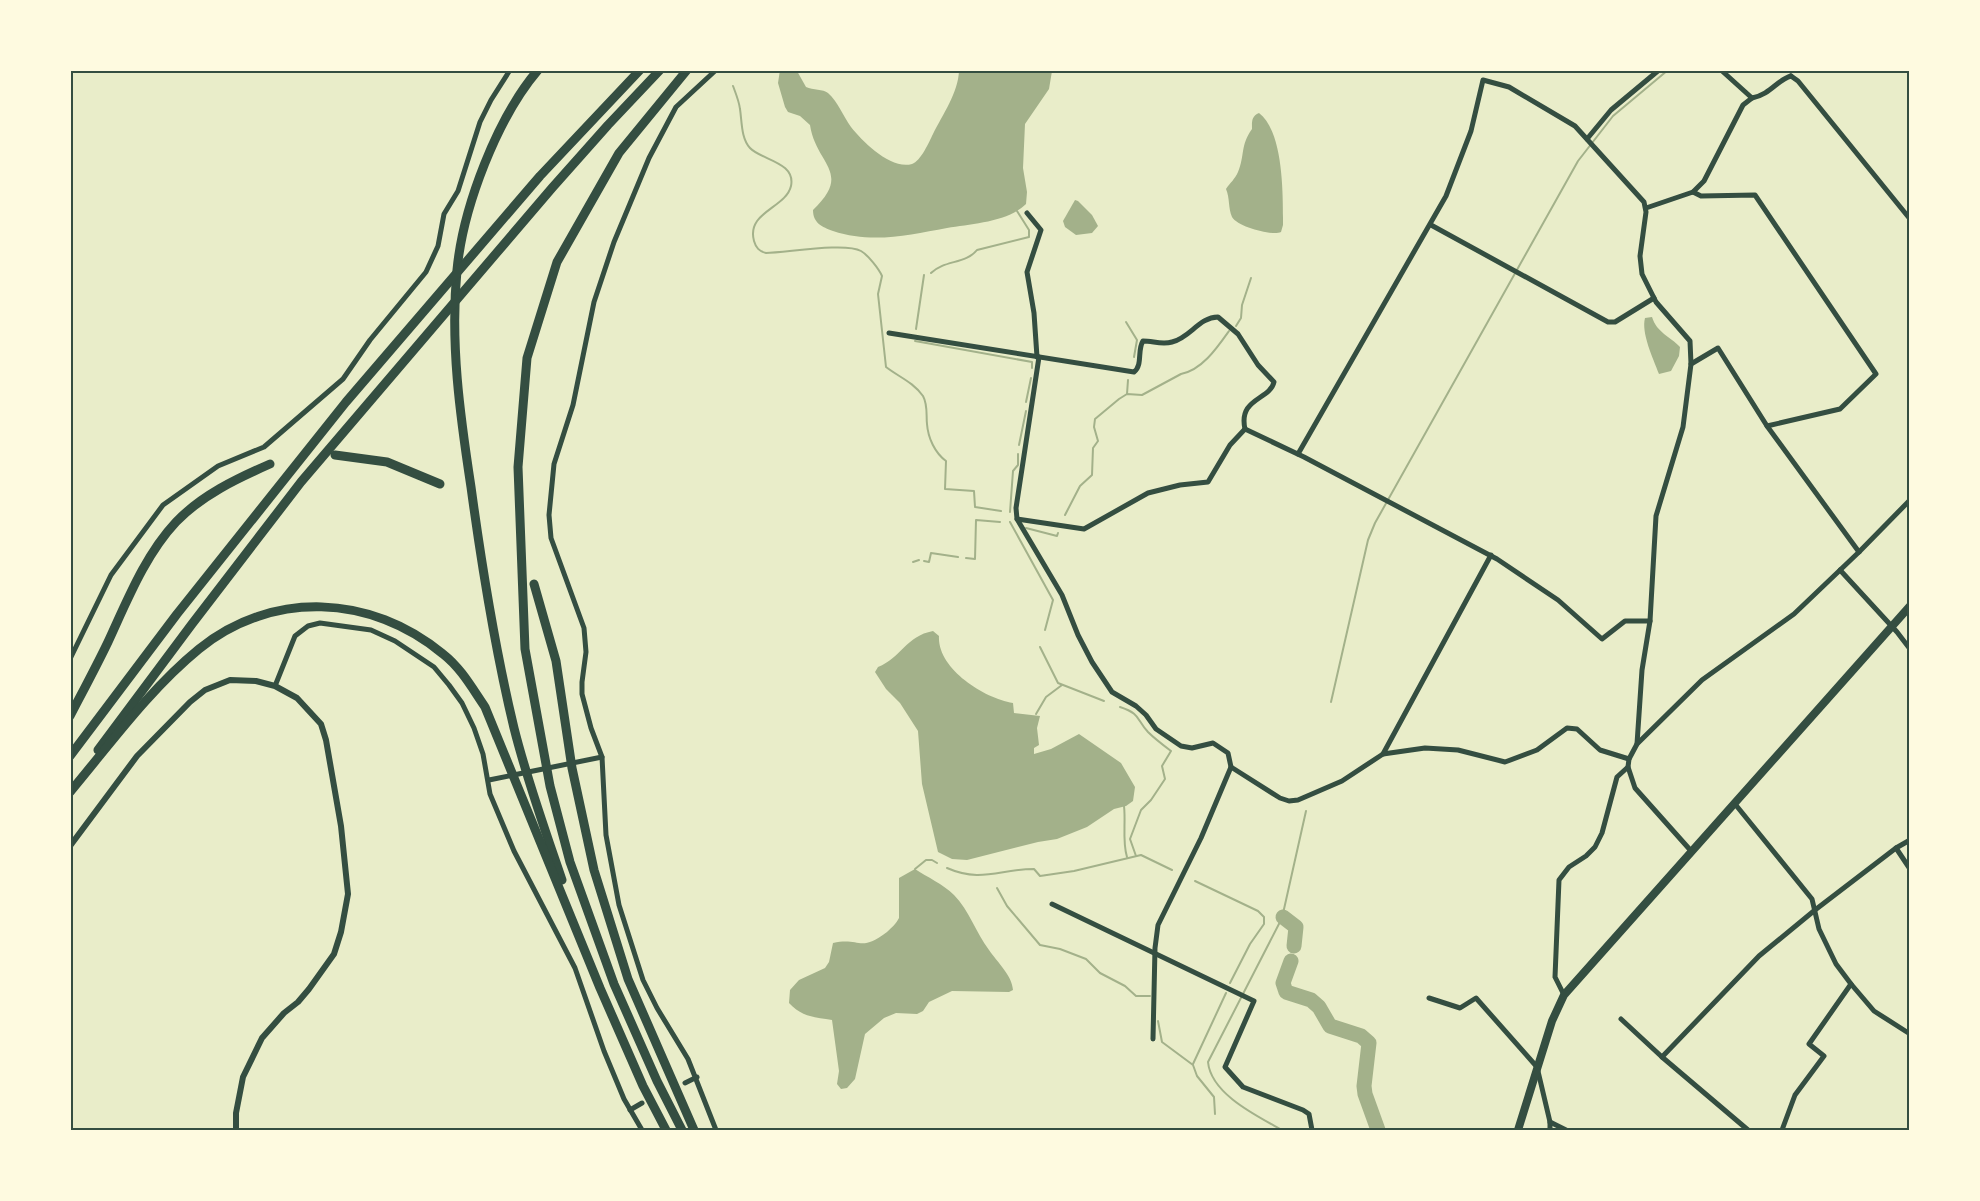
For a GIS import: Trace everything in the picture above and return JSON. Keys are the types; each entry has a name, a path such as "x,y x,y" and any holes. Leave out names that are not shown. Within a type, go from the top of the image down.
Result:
{"highway":[{"path":"538,70 526,84 492,146 463,233 457,269 455,311 457,387 497,650 514,728 530,787 600,988"},
{"path":"70,756 177,614 346,402 540,176 640,70"},
{"path":"70,790 192,624 301,482 560,179 660,70"},
{"path":"682,1131 614,984 570,862 550,786 525,649 518,467 527,358 557,262 619,153 687,70"},
{"path":"335,455 387,462 440,484"},
{"path":"70,716 133,588 157,547 175,523 190,509 230,482 270,464"},
{"path":"534,584 556,661 572,768 594,870 628,979 694,1131"},
{"path":"70,790 162,684 199,649 236,625 276,611 309,606 345,608 382,617 412,631 444,654 466,678 485,707 600,988 643,1086 666,1131"}],"main road":[{"path":"1518,1131 1552,1021 1564,995 1910,606"}],"street":[{"path":"70,659 111,575 163,505 218,466 264,447 343,379 370,340 426,272 438,246 444,214 458,191 480,122 510,70"},
{"path":"716,70 676,107 649,158 614,242 594,302 573,405 554,464 549,516 550,538 584,628 586,652 582,694 598,757 611,870 630,943 643,980 697,1077 716,1131"},
{"path":"1589,142 1611,110 1659,70"},
{"path":"1722,70 1752,98"},
{"path":"1646,208 1693,192 1704,181 1743,105 1752,98 1767,93 1792,73 1910,219"},
{"path":"1298,454 1446,196 1467,142 1483,80 1502,84 1575,126 1639,195 1646,208 1640,256 1642,274 1654,298 1690,341 1691,364 1683,427 1656,516 1650,621 1642,670 1636,744 1628,767 1635,788 1692,852"},
{"path":"1693,192 1701,196 1755,195 1876,374 1840,409 1767,426"},
{"path":"1027,213 1041,231 1026,272 1034,313 1038,357 1016,508 1017,519 1062,595 1092,662 1112,692 1136,706 1156,729 1181,746 1192,748 1213,743 1228,753 1231,767 1208,823 1158,926 1155,953 1153,1039"},
{"path":"1431,225 1610,323 1616,322 1654,298"},
{"path":"889,333 1134,372 1138,368 1140,346 1143,341 1162,344 1172,342 1184,338 1210,318 1218,317 1238,334 1258,365 1274,382 1271,389 1247,408 1244,418 1245,429 1230,445 1208,482 1180,485 1148,493 1084,530 1017,519"},
{"path":"1691,364 1718,348 1767,426 1859,552"},
{"path":"1245,429 1298,454 1491,555 1558,600 1602,639 1625,621 1650,621"},
{"path":"1636,744 1702,680 1794,614 1910,500"},
{"path":"1383,754 1491,555"},
{"path":"1840,570 1910,649"},
{"path":"275,686 295,636 308,626 320,623 371,630 395,640 434,667 462,703 492,779 490,794 514,851 575,968 604,1051 630,1110 642,1131"},
{"path":"70,846 137,756 190,702 205,690 230,680 256,681 275,686 297,698 321,724 326,740 341,826 348,894 341,932 333,954 309,989 262,1038 243,1077 236,1113 236,1131"},
{"path":"1231,767 1280,798 1289,801 1298,800 1342,781 1383,754 1425,748 1458,750 1505,762 1537,750 1567,728 1577,729 1600,750 1629,759"},
{"path":"492,779 598,757"},
{"path":"1564,995 1555,977 1559,880 1569,867 1595,847 1602,833 1617,777 1628,767"},
{"path":"1735,804 1812,899 1819,929 1836,964 1851,984 1874,1011 1910,1034"},
{"path":"1662,1057 1759,956 1815,910 1896,848 1910,840"},
{"path":"1896,848 1910,869"},
{"path":"1052,904 1254,1001 1225,1067 1243,1087 1309,1114 1312,1131"},
{"path":"1782,1131 1795,1095 1824,1056 1809,1044 1851,984"},
{"path":"1429,998 1460,1008 1476,998 1537,1067 1550,1131"},
{"path":"1621,1019 1748,1131"},
{"path":"685,1083 697,1077"},
{"path":"630,1110 642,1104"},
{"path":"1550,1122 1566,1131"}],"shaded area":[{"path":"780,70 797,71 806,87 828,93 851,127 863,140 887,159 904,165 915,162 924,151 953,95 959,71 1052,71 1049,89 1025,124 1023,168 1027,192 1026,204 1010,215 989,221 890,237 848,235 822,226 816,221 813,210 825,197 830,186 829,168 813,139 810,125 800,116 788,112 785,107 778,83"},
{"path":"1259,113 1267,122 1278,149 1283,225 1281,232 1277,233 1255,230 1235,221 1231,214 1226,189 1238,172 1244,146 1252,129 1252,120"},
{"path":"1075,200 1092,215 1098,226 1092,233 1076,235 1065,227 1063,221"},
{"path":"1652,317 1660,331 1680,347 1679,356 1671,371 1659,374 1648,346 1644,324 1645,318"},
{"path":"933,631 939,636 940,648 946,659 964,680 988,695 1013,703 1014,713 1040,716 1037,728 1039,745 1034,748 1034,754 1051,749 1079,734 1121,763 1135,787 1133,801 1126,806 1114,809 1087,827 1057,839 967,860 952,859 938,852 922,784 918,731 900,703 886,689 875,672 878,667 886,663 916,637"},
{"path":"915,869 945,887 959,901 984,943 1007,974 1013,990 1009,992 952,991 929,1002 923,1011 917,1014 896,1013 884,1018 865,1034 855,1079 847,1088 841,1089 837,1084 839,1071 832,1020 809,1016 799,1011 789,1003 790,990 799,980 825,968 829,962 833,943 871,942 887,932 899,918 899,878"}],"waterway":[{"path":"1331,702 1368,540 1375,523 1578,161 1613,116 1668,70"},
{"path":"733,86 739,103 742,130 747,144 755,152 783,167 791,178 788,193 756,223 753,231 757,247 766,253 829,248 853,249 861,251 870,259 882,276 878,294 886,367 910,383 923,396 931,440 935,449 946,461 945,489 974,491 975,507 1001,511"},
{"path":"931,273 942,266 967,258 977,250 1029,237 1029,230 1017,211"},
{"path":"916,329 924,275"},
{"path":"1236,326 1241,318 1242,305 1251,278"},
{"path":"1126,322 1137,340 1134,357"},
{"path":"1065,515 1080,486 1092,475 1093,448 1098,441 1094,427 1095,419 1127,394 1142,395 1196,368 1229,331"},
{"path":"915,341 1032,362 1032,368"},
{"path":"1026,402 1031,378"},
{"path":"1127,394 1128,380"},
{"path":"1019,445 1026,411"},
{"path":"1010,512 1013,471 1018,465 1018,454"},
{"path":"966,558 975,559 976,520 1000,522"},
{"path":"1010,522 1053,600 1045,630"},
{"path":"1026,528 1057,536 1058,533"},
{"path":"924,561 929,562 931,553 958,557"},
{"path":"913,562 919,560"},
{"path":"1040,647 1058,683 1104,701"},
{"path":"1036,714 1046,697 1062,685"},
{"path":"1120,707 1135,715 1148,732 1171,751 1162,766 1165,779 1141,810 1130,839 1136,856"},
{"path":"1124,806 1127,857"},
{"path":"1282,1130 1248,1111 1226,1094 1211,1074 1208,1062 1282,918 1306,811"},
{"path":"947,868 981,875 1034,869 1040,876 1074,871 1141,855 1172,870"},
{"path":"915,869 926,860 937,863"},
{"path":"1195,881 1258,911 1264,917 1264,924 1250,944 1230,983"},
{"path":"997,888 1007,906 1040,945 1060,949 1086,959 1100,973 1125,986 1136,996 1150,996"},
{"path":"1283,917 1296,927 1294,946"},
{"path":"1291,961 1283,983 1286,992 1311,1000 1319,1007 1330,1026 1361,1036 1369,1043 1364,1086 1378,1130"},
{"path":"1193,1064 1226,993"},
{"path":"1158,1021 1162,1042 1193,1065 1197,1076 1214,1097 1215,1114"}]}
